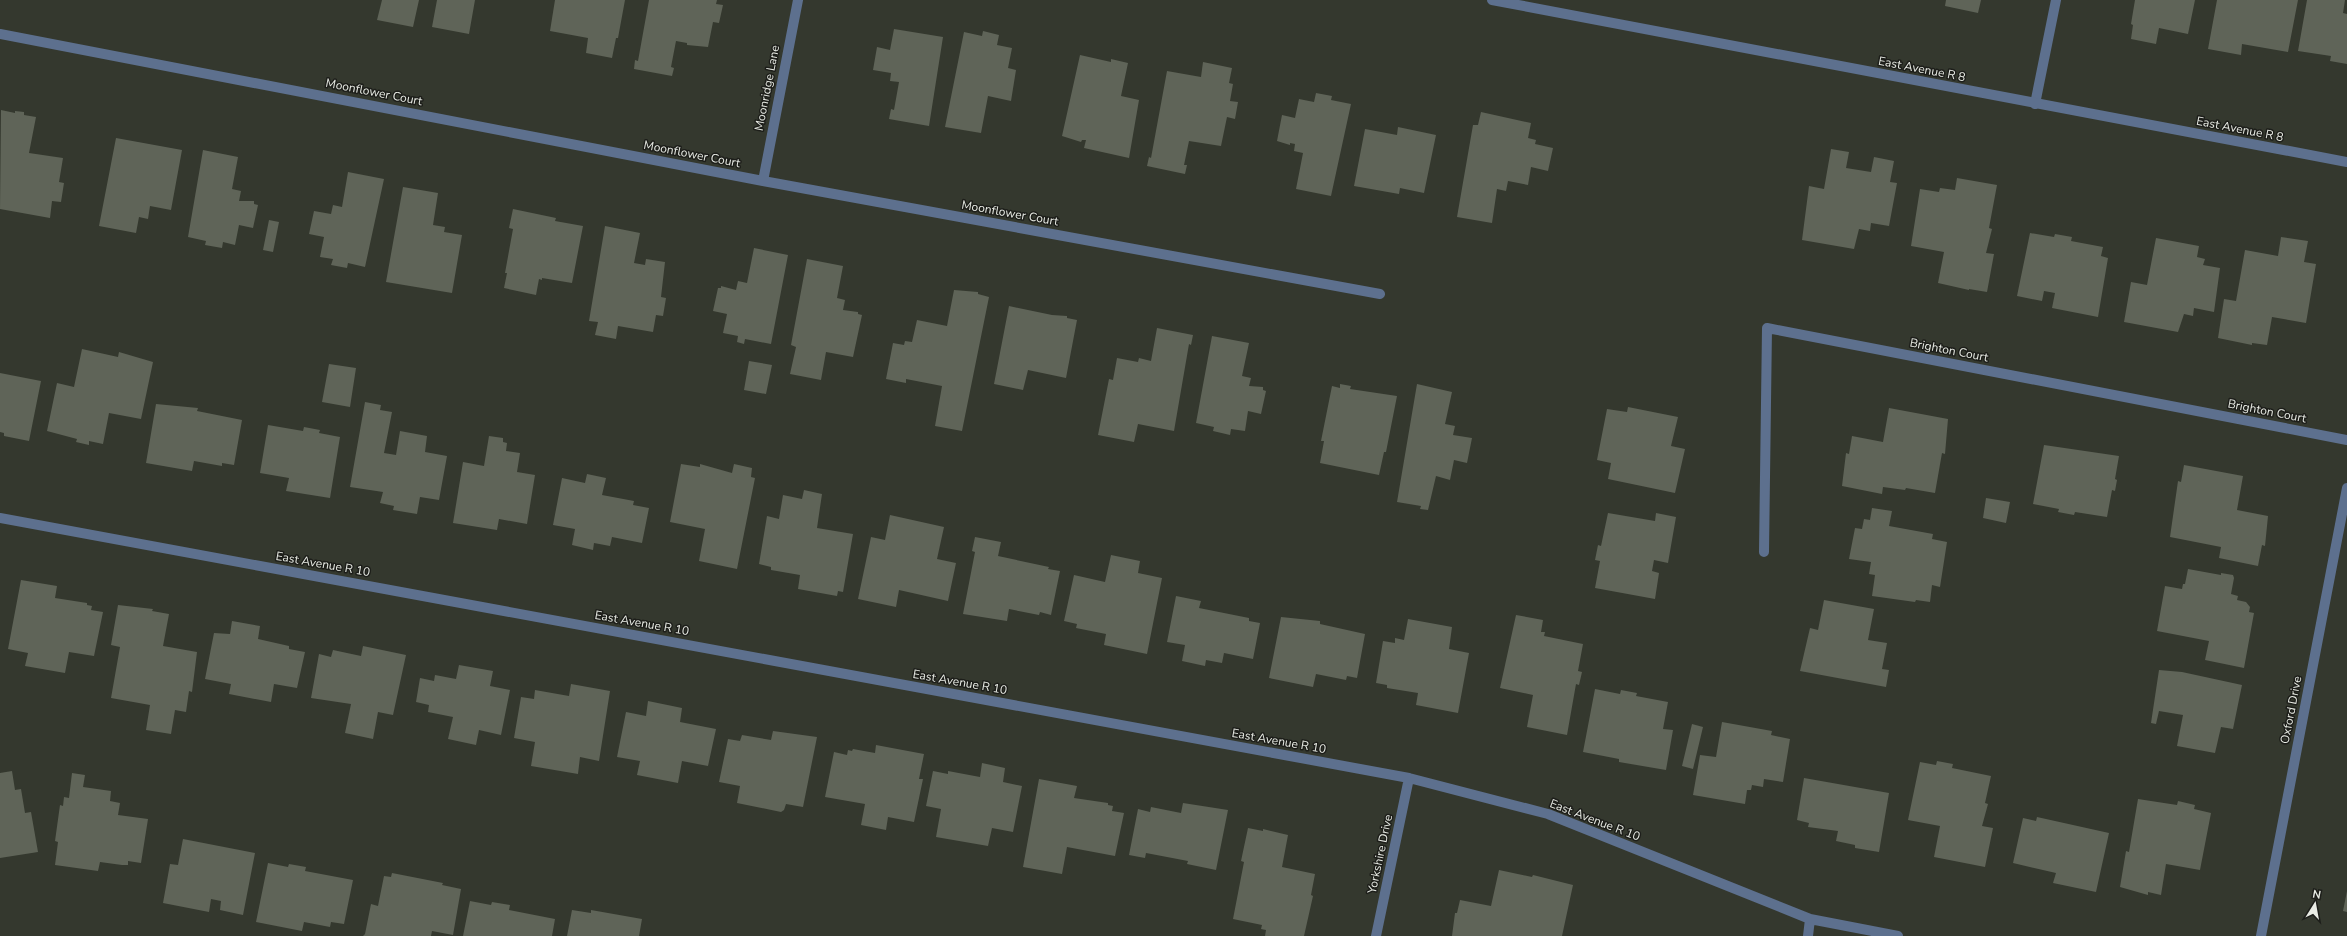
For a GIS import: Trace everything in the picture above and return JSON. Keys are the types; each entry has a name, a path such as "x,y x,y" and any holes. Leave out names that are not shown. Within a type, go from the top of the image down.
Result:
{"street":[{"name":"Moonridge Lane","path":"763,181 798,0"},
{"name":"East Avenue R 8","path":"1492,0 2347,162"},
{"path":"2035,104 2056,0"},
{"name":"Moonflower Court","path":"0,34 763,181 1380,294"},
{"name":"Brighton Court","path":"1764,552 1767,328 2347,440"},
{"name":"Oxford Drive","path":"2261,936 2347,488"},
{"name":"East Avenue R 10","path":"0,518 1409,778 1548,814 1810,919 1898,936"},
{"name":"Yorkshire Drive","path":"1376,936 1409,778"},
{"path":"1808,936 1810,919"}],"building":[{"path":"382,0 419,0 413,27 377,20"},
{"path":"437,0 475,0 469,34 432,27"},
{"path":"555,0 625,0 618,38 616,38 612,58 586,53 588,38 550,31"},
{"path":"649,0 717,0 716,4 723,5 719,23 713,22 708,47 687,45 687,43 676,41 671,67 674,68 672,76 634,69 635,60 638,61"},
{"path":"1946,0 1981,0 1978,13 1945,6"},
{"path":"2135,0 2195,0 2188,34 2159,28 2156,44 2131,39 2133,25 2131,24"},
{"path":"2217,0 2298,0 2288,52 2242,44 2241,55 2208,49"},
{"path":"2307,0 2345,0 2343,13 2347,14 2347,64 2330,61 2331,56 2298,51"},
{"path":"894,29 943,37 929,126 889,119 891,109 894,110 899,82 890,81 891,73 873,70 877,47 890,50"},
{"path":"983,31 999,35 997,45 1012,48 1008,68 1016,70 1011,101 988,96 981,133 945,127 964,32 982,36"},
{"path":"1080,55 1111,62 1111,59 1128,63 1121,96 1139,100 1129,158 1084,148 1086,140 1082,140 1081,142 1062,136"},
{"path":"1203,62 1232,68 1229,83 1233,84 1230,101 1238,102 1235,119 1227,117 1221,146 1189,141 1184,165 1187,165 1185,174 1147,166 1149,157 1151,158 1167,71 1201,77"},
{"path":"1316,93 1332,96 1331,100 1351,104 1331,196 1296,189 1303,153 1294,151 1295,144 1290,143 1290,145 1277,141 1282,115 1295,118 1299,99 1314,102"},
{"path":"1,110 15,113 15,111 24,112 24,115 36,117 29,153 63,158 59,182 64,183 61,202 52,201 50,218 0,209"},
{"path":"1481,112 1531,123 1528,138 1536,140 1535,144 1553,148 1548,171 1531,167 1528,185 1508,181 1506,191 1497,189 1492,223 1457,217 1473,125 1478,125"},
{"path":"1398,127 1436,135 1424,193 1400,188 1399,194 1354,186 1365,129 1397,135"},
{"path":"116,138 182,150 171,210 150,206 148,219 139,217 136,233 99,226"},
{"path":"1831,149 1849,152 1846,168 1871,172 1874,157 1894,161 1890,182 1897,183 1889,226 1871,223 1870,231 1859,229 1854,249 1802,240 1809,186 1824,189"},
{"path":"203,150 238,157 232,189 241,191 239,201 254,201 254,204 258,205 253,228 239,225 235,245 223,242 222,248 205,245 206,241 188,237"},
{"path":"348,172 384,179 365,267 348,263 347,268 331,265 333,259 320,257 324,237 309,234 314,211 331,214 333,205 342,207"},
{"path":"1957,178 1997,185 1989,228 1992,229 1986,253 1994,254 1987,292 1969,290 1938,283 1944,252 1911,246 1920,189 1939,192 1940,188 1955,190"},
{"path":"403,187 438,193 433,225 445,227 444,232 462,235 452,293 386,282"},
{"path":"513,209 556,218 555,221 583,226 572,283 542,278 542,280 539,279 536,295 504,288 507,273 505,273 513,229 509,228"},
{"path":"269,220 279,222 273,252 263,250"},
{"path":"605,226 640,233 634,263 645,265 646,259 665,262 661,297 666,298 663,316 656,315 653,332 618,326 616,339 595,335 598,322 589,321"},
{"path":"2030,233 2054,237 2055,234 2072,237 2071,241 2103,247 2101,256 2108,258 2098,317 2052,308 2055,293 2044,291 2042,301 2017,296"},
{"path":"2281,237 2308,241 2304,262 2316,264 2306,323 2272,317 2267,345 2252,343 2252,345 2218,338 2224,299 2236,301 2245,250 2278,256"},
{"path":"2156,238 2199,246 2197,257 2205,259 2203,265 2220,268 2214,312 2194,308 2193,316 2184,314 2178,332 2124,322 2131,282 2147,285"},
{"path":"754,248 788,255 771,344 745,339 744,344 737,342 738,336 723,333 727,314 713,311 718,288 721,288 721,286 736,290 738,281 747,283"},
{"path":"807,259 843,266 837,298 845,300 843,310 858,312 858,314 862,315 853,357 826,352 821,380 790,374 796,347 791,345"},
{"path":"954,290 978,292 978,294 989,297 962,431 935,426 942,386 906,379 906,383 886,379 893,343 904,345 905,341 912,342 917,320 947,326"},
{"path":"1009,306 1052,315 1067,316 1067,318 1077,320 1066,378 1028,370 1023,390 994,384"},
{"path":"1157,328 1193,335 1191,345 1189,344 1174,431 1138,424 1134,442 1098,435 1109,379 1113,380 1117,358 1138,362 1139,358 1151,361"},
{"path":"1212,336 1249,343 1242,376 1251,378 1249,386 1263,387 1263,390 1266,391 1261,414 1248,411 1245,431 1231,429 1230,435 1213,431 1214,427 1196,423"},
{"path":"82,349 118,357 119,352 153,362 141,419 109,413 103,444 89,441 89,445 76,442 77,439 47,431 57,383 74,387"},
{"path":"749,361 772,365 766,394 744,390"},
{"path":"329,364 356,368 350,407 322,402"},
{"path":"0,373 41,381 29,441 4,436 4,433 0,432"},
{"path":"1340,384 1351,386 1350,389 1397,396 1386,452 1384,452 1379,475 1320,463 1324,441 1321,441 1332,386 1340,388"},
{"path":"1417,384 1452,392 1445,424 1455,426 1453,435 1472,438 1467,463 1454,460 1450,480 1436,476 1428,510 1420,509 1421,506 1397,502"},
{"path":"365,402 381,405 380,410 392,412 384,453 396,455 400,431 427,436 425,452 447,456 439,500 420,497 417,514 393,510 394,506 380,503 383,492 350,487"},
{"path":"156,404 198,408 197,411 242,420 234,465 222,463 222,466 194,461 192,471 146,463"},
{"path":"1628,407 1678,417 1671,446 1685,449 1675,493 1608,479 1611,463 1597,460 1607,409 1627,412"},
{"path":"1889,408 1948,419 1945,454 1942,453 1935,493 1906,488 1905,490 1883,487 1882,494 1842,486 1846,453 1849,454 1852,436 1883,442"},
{"path":"268,425 303,431 304,427 320,430 319,433 340,437 330,498 286,491 289,478 260,473"},
{"path":"489,436 503,438 503,442 507,443 506,451 520,453 517,472 535,475 527,524 499,519 497,530 453,523 463,462 484,466"},
{"path":"2044,445 2119,456 2115,479 2117,480 2115,491 2112,490 2107,517 2075,512 2074,515 2058,512 2059,509 2033,504"},
{"path":"681,464 700,467 700,464 732,473 734,464 752,468 751,477 755,478 737,569 699,561 705,529 670,522"},
{"path":"2184,465 2243,476 2237,510 2268,516 2265,546 2262,545 2258,566 2219,558 2221,547 2170,537 2178,481 2181,482"},
{"path":"587,474 606,478 602,495 634,501 633,505 649,508 642,543 612,537 610,546 594,543 593,550 572,545 575,529 553,525 562,478 585,483"},
{"path":"804,490 822,494 817,528 853,534 843,592 838,591 837,596 798,589 800,575 771,570 771,567 759,564 767,516 779,519 783,495 802,499"},
{"path":"1986,498 2010,502 2006,523 1983,518"},
{"path":"1872,508 1892,511 1889,526 1933,534 1932,539 1947,542 1940,587 1932,585 1930,602 1916,600 1915,602 1872,596 1875,575 1869,574 1871,562 1849,559 1855,528 1862,529 1864,519 1870,520"},
{"path":"1608,513 1655,521 1656,513 1676,517 1668,563 1654,560 1652,571 1659,573 1655,599 1595,588 1600,561 1595,560 1598,545 1601,546"},
{"path":"890,515 944,527 937,559 956,563 948,601 899,590 896,607 858,599 871,537 885,540"},
{"path":"975,537 1001,542 998,556 1049,567 1048,569 1060,571 1051,615 1040,612 1039,615 1009,609 1007,621 963,614 975,552 972,551"},
{"path":"1111,555 1140,561 1138,573 1162,578 1147,654 1104,645 1106,634 1076,628 1077,624 1064,621 1074,575 1105,582"},
{"path":"2188,569 2221,575 2221,573 2233,575 2234,578 2231,594 2238,596 2237,600 2246,602 2250,607 2249,612 2254,613 2244,668 2205,660 2209,641 2157,631 2165,586 2182,589 2183,584 2185,584"},
{"path":"21,580 57,586 55,598 87,603 87,605 92,606 91,610 103,612 94,656 69,652 65,673 25,666 28,653 8,649"},
{"path":"1176,596 1201,601 1199,608 1249,618 1249,621 1260,623 1253,659 1224,653 1222,663 1206,660 1205,666 1182,661 1185,645 1167,642"},
{"path":"1824,600 1874,609 1868,640 1887,643 1882,669 1889,670 1886,687 1800,671 1810,628 1818,630"},
{"path":"118,605 153,609 152,611 169,614 163,646 197,652 192,692 189,691 186,712 175,710 171,734 146,730 150,705 111,698 120,647 111,645"},
{"path":"1516,615 1543,620 1541,632 1545,632 1544,636 1583,644 1578,671 1582,672 1579,685 1576,684 1567,735 1527,727 1533,695 1500,688"},
{"path":"1281,617 1320,621 1320,624 1365,634 1357,678 1347,676 1346,680 1316,674 1313,687 1269,678"},
{"path":"1408,619 1452,627 1449,649 1469,653 1458,713 1416,705 1418,693 1387,688 1387,685 1376,683 1383,641 1395,643 1395,638 1404,640"},
{"path":"232,621 260,626 258,639 289,646 289,649 305,652 297,688 274,684 271,702 229,694 231,684 205,679 214,633 230,634"},
{"path":"363,646 406,655 393,715 378,712 373,739 345,733 351,704 311,698 319,654 331,657 333,650 361,656"},
{"path":"459,665 493,671 490,686 510,690 501,735 479,730 476,745 448,739 453,717 428,712 429,705 416,702 420,678 434,681 435,675 456,679"},
{"path":"2159,670 2182,672 2242,685 2233,729 2221,727 2215,753 2177,746 2183,715 2159,711 2156,724 2151,723"},
{"path":"571,684 610,691 599,761 580,757 578,774 531,766 535,742 514,738 521,697 534,699 535,690 569,696"},
{"path":"1595,689 1620,694 1621,690 1637,693 1636,696 1668,702 1663,729 1673,730 1666,770 1619,762 1619,759 1583,752"},
{"path":"648,701 682,708 680,722 716,729 708,766 682,761 678,783 637,775 640,761 617,757 626,712 646,716"},
{"path":"1722,722 1772,731 1771,735 1790,739 1783,782 1764,779 1763,787 1752,785 1751,790 1747,790 1745,804 1693,795 1700,755 1716,757"},
{"path":"1692,724 1703,727 1693,769 1682,766"},
{"path":"773,731 817,737 803,807 786,804 784,810 781,812 737,803 740,786 719,782 728,739 740,741 742,735 771,740"},
{"path":"876,745 924,754 919,779 923,779 914,822 888,817 886,830 861,825 865,804 825,797 834,752 847,755 848,750 852,751 853,749 875,753"},
{"path":"1937,761 1953,764 1952,768 1991,776 1985,803 1988,804 1982,826 1993,828 1985,867 1934,857 1940,826 1908,820 1920,762 1936,765"},
{"path":"982,763 1005,768 1003,782 1022,786 1013,832 992,828 988,846 936,837 941,809 926,806 933,771 948,774 948,771 980,777"},
{"path":"12,771 15,790 21,789 25,813 31,812 38,852 0,858 0,773"},
{"path":"72,773 85,775 83,787 111,791 110,801 120,803 118,815 148,819 141,863 128,861 128,865 122,865 100,862 98,871 55,865 58,842 55,841 60,805 63,806 64,797 69,798"},
{"path":"1804,778 1889,793 1879,852 1855,848 1855,845 1836,841 1838,831 1808,827 1809,823 1797,820"},
{"path":"1039,779 1077,786 1074,798 1108,803 1108,805 1113,806 1112,811 1124,813 1115,856 1067,847 1062,874 1023,867"},
{"path":"2138,799 2177,805 2178,801 2195,805 2194,809 2211,813 2200,870 2166,864 2161,895 2148,892 2148,895 2120,887 2126,851 2129,852"},
{"path":"1183,803 1228,810 1216,870 1187,864 1188,861 1146,853 1145,858 1129,855 1138,809 1150,812 1151,807 1181,813"},
{"path":"2037,817 2109,833 2096,892 2053,883 2056,873 2013,863 2023,818 2036,821"},
{"path":"1248,828 1263,831 1263,829 1288,835 1282,867 1315,874 1311,895 1313,896 1304,936 1265,936 1266,930 1261,929 1262,925 1233,919 1244,862 1241,861"},
{"path":"183,839 255,853 243,915 220,910 221,901 211,899 209,912 163,903 170,864 178,865"},
{"path":"268,863 288,867 289,864 306,867 305,871 353,880 344,924 331,922 330,927 304,922 302,931 256,922"},
{"path":"1499,870 1532,877 1533,875 1573,885 1562,936 1452,936 1455,913 1457,913 1460,900 1491,906"},
{"path":"392,873 443,883 442,885 461,889 453,935 432,931 431,936 363,936 365,934 371,904 378,906 384,876 391,877"},
{"path":"2347,891 2347,912 2343,911"},
{"path":"470,901 491,905 492,902 510,905 509,910 555,919 552,936 463,936"},
{"path":"572,910 591,913 591,910 642,919 639,936 567,936"}]}
